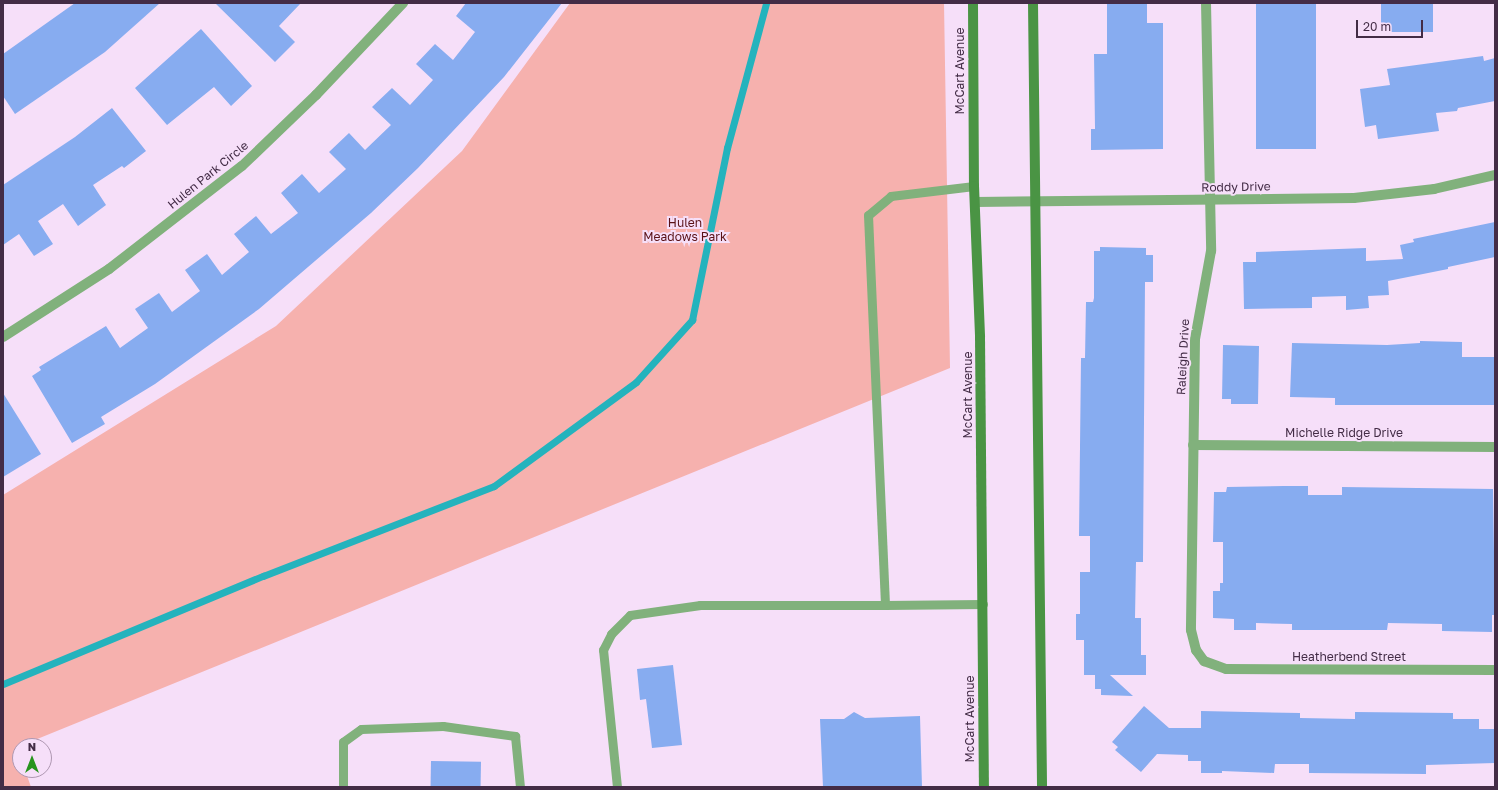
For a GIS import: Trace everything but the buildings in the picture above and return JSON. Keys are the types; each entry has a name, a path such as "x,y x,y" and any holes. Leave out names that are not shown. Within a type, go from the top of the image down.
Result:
{"main road":[{"name":"McCart Avenue","path":"973,3 974,186 980,338 984,787"},
{"path":"1033,3 1042,787"}],"street":[{"name":"Hulen Park Circle","path":"3,337 109,270 242,166 316,95 403,3"},
{"name":"Raleigh Drive","path":"1204,662 1196,650 1191,630 1195,339 1211,251 1206,3"},
{"name":"Roddy Drive","path":"975,202 1211,200 1374,196 1434,189 1495,175"},
{"name":"Michelle Ridge Drive","path":"1193,445 1495,447"},
{"name":"Heatherbend Street","path":"1204,662 1226,669 1495,670"}],"lane":[{"path":"886,605 868,215 890,196 974,186"},
{"path":"617,787 603,650 611,634 630,615 700,605 983,604"},
{"path":"343,787 343,742 361,730 443,726 515,736 520,787"}],"green space":[{"name":"Hulen Meadows Park","path":"570,3 944,3 950,368 40,738 12,738 12,778 28,778 31,787 3,787 3,495 276,326 462,151"}],"waterway":[{"path":"3,684 263,576 494,486 636,382 692,320 727,148 766,3"}]}
